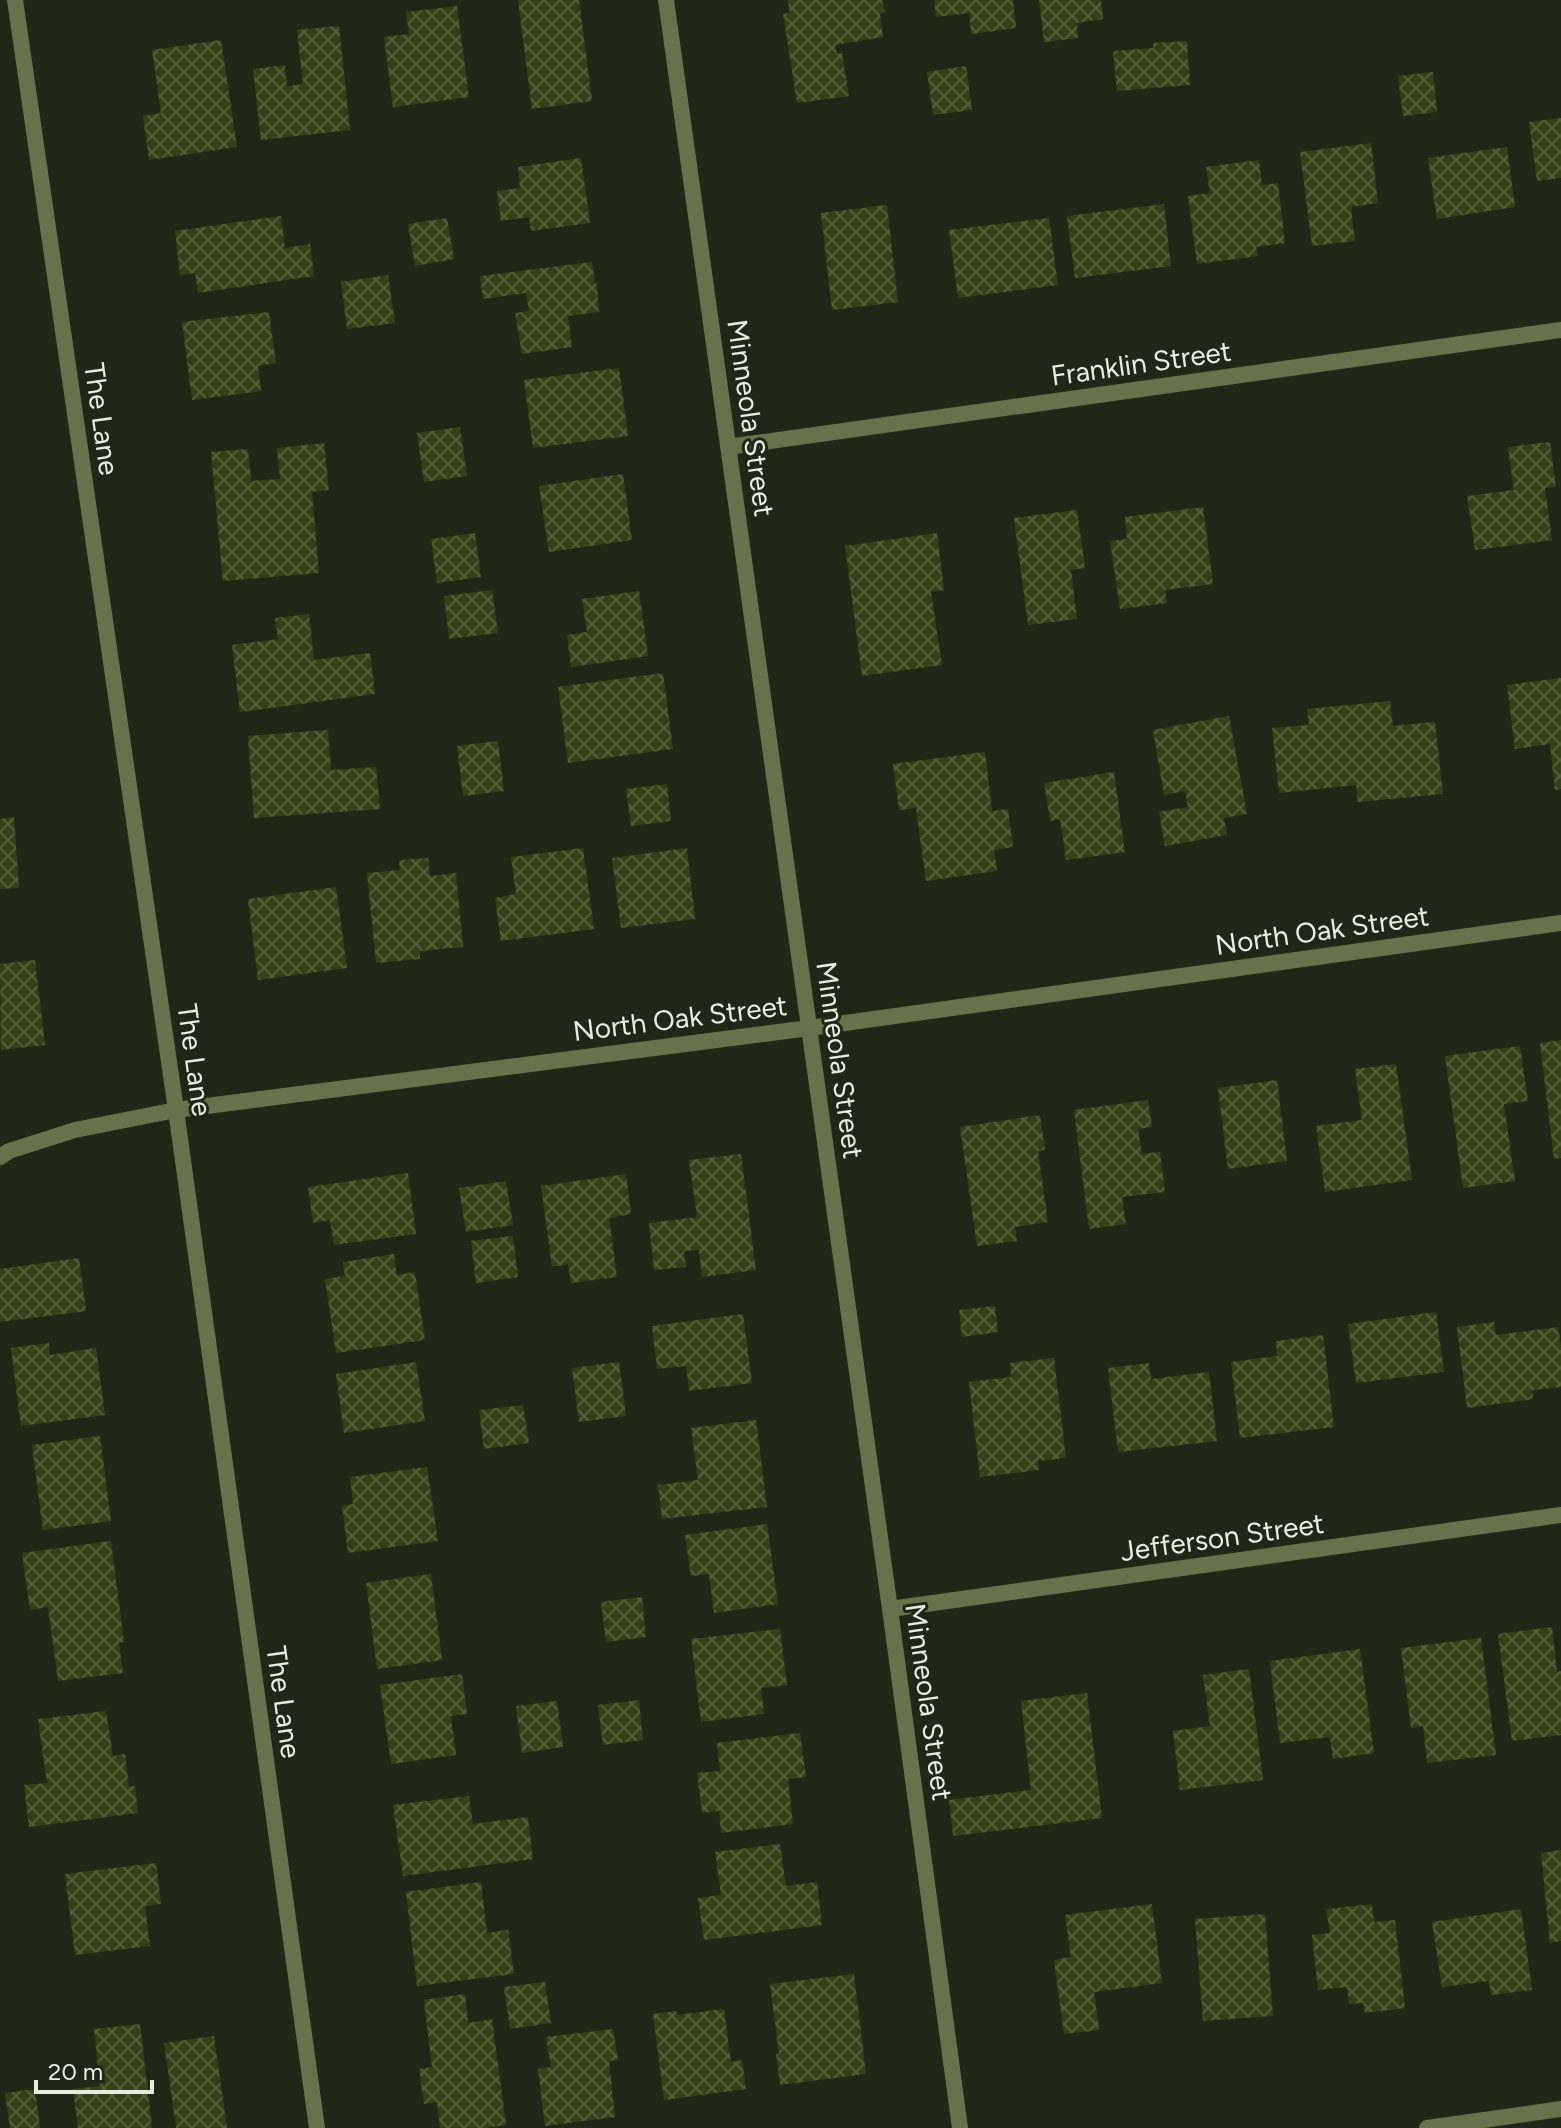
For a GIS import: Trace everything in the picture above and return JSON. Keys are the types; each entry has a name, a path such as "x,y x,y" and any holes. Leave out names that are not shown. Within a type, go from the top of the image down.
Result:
{"street":[{"name":"The Lane","path":"15,0 176,1110 317,2128"},
{"name":"Minneola Street","path":"666,0 960,2128"},
{"name":"Franklin Street","path":"728,447 1561,330"},
{"name":"North Oak Street","path":"0,1157 9,1151 75,1130 176,1110 809,1028 1561,923"},
{"name":"Jefferson Street","path":"890,1609 1561,1515"},
{"path":"1427,2128 1561,2109"}],"building":[{"path":"518,0 579,0 592,101 532,109"},
{"path":"788,0 882,0 885,11 880,14 883,37 835,45 837,54 842,53 849,96 797,103 783,14 790,13"},
{"path":"934,0 1013,0 1016,28 971,34 969,13 936,17"},
{"path":"1039,0 1101,0 1103,19 1077,23 1078,38 1044,42"},
{"path":"457,6 469,97 393,107 384,37 409,34 406,12"},
{"path":"339,26 350,130 261,140 253,69 285,65 287,86 303,84 297,30"},
{"path":"221,40 237,147 149,160 143,116 161,113 152,50"},
{"path":"1187,41 1190,85 1117,91 1113,51 1153,48 1153,43"},
{"path":"966,66 972,110 933,115 927,72"},
{"path":"1433,72 1437,112 1403,116 1398,76"},
{"path":"1561,118 1561,178 1537,181 1529,122"},
{"path":"1371,143 1378,203 1351,207 1355,241 1312,246 1300,152"},
{"path":"1507,147 1515,207 1437,219 1428,158"},
{"path":"581,158 590,223 531,231 529,217 501,221 497,191 520,188 518,167"},
{"path":"1259,160 1262,185 1278,183 1285,243 1256,247 1258,256 1197,264 1188,196 1210,193 1206,167"},
{"path":"1164,204 1171,266 1075,278 1067,216"},
{"path":"887,205 898,302 832,310 821,213"},
{"path":"281,216 285,248 310,244 314,276 198,293 195,273 180,275 175,231"},
{"path":"447,218 454,259 415,266 408,224"},
{"path":"1049,218 1058,285 958,298 949,230"},
{"path":"592,262 599,312 568,316 572,347 522,354 515,313 529,311 526,293 483,299 480,276"},
{"path":"388,275 395,323 347,329 341,282"},
{"path":"269,312 276,363 258,366 261,391 192,400 182,322"},
{"path":"619,368 628,436 533,448 524,380"},
{"path":"460,427 467,476 424,482 417,433"},
{"path":"1550,442 1556,487 1545,488 1552,540 1475,550 1467,496 1514,490 1508,447"},
{"path":"324,443 329,490 312,492 319,573 223,581 211,452 248,449 251,481 280,479 277,448"},
{"path":"623,474 632,540 549,552 539,486"},
{"path":"1203,507 1213,584 1165,590 1167,603 1120,609 1110,541 1127,539 1125,517"},
{"path":"1077,510 1085,568 1071,570 1077,619 1028,625 1014,518"},
{"path":"475,533 481,577 437,583 431,539"},
{"path":"937,533 944,590 931,592 942,665 862,676 845,546"},
{"path":"492,590 498,633 449,639 444,596"},
{"path":"639,591 648,656 571,667 567,635 587,632 582,599"},
{"path":"309,614 314,660 370,653 375,694 240,712 232,645 278,639 275,618"},
{"path":"663,673 673,749 568,763 558,687"},
{"path":"1561,678 1561,789 1555,790 1550,744 1515,749 1507,685"},
{"path":"1390,701 1393,726 1435,722 1443,794 1358,802 1356,785 1279,793 1272,728 1309,725 1307,709"},
{"path":"1229,716 1247,814 1224,818 1227,835 1165,846 1159,812 1188,807 1185,791 1164,795 1153,730"},
{"path":"328,730 331,770 376,767 380,809 254,818 248,736"},
{"path":"498,741 504,791 463,796 457,746"},
{"path":"985,752 992,811 1008,809 1013,847 994,850 997,871 926,881 916,808 899,810 893,764"},
{"path":"1114,772 1125,852 1066,860 1060,819 1050,821 1044,783"},
{"path":"667,784 671,821 631,826 626,789"},
{"path":"14,817 19,888 0,889 0,819"},
{"path":"583,848 594,929 501,941 495,898 516,894 511,857"},
{"path":"687,848 695,919 621,928 612,858"},
{"path":"428,858 430,876 456,873 463,947 420,951 420,959 376,963 367,873 400,870 399,860"},
{"path":"336,887 347,968 258,980 248,899"},
{"path":"35,960 45,1045 1,1050 0,964"},
{"path":"1561,1040 1561,1158 1554,1159 1540,1043"},
{"path":"1520,1046 1528,1101 1504,1104 1515,1181 1463,1188 1445,1056"},
{"path":"1396,1064 1412,1180 1325,1192 1316,1126 1362,1120 1355,1069"},
{"path":"1277,1080 1287,1161 1228,1169 1218,1088"},
{"path":"1148,1100 1152,1127 1138,1129 1142,1154 1160,1152 1165,1192 1122,1197 1126,1224 1089,1229 1074,1110"},
{"path":"1040,1115 1045,1150 1038,1151 1048,1222 1015,1227 1017,1241 977,1246 960,1127"},
{"path":"741,1154 756,1270 702,1277 699,1250 684,1251 686,1267 654,1270 649,1223 697,1217 689,1160"},
{"path":"408,1173 416,1234 334,1245 330,1220 313,1223 308,1187"},
{"path":"626,1174 631,1214 609,1218 617,1277 571,1283 568,1264 552,1267 541,1186"},
{"path":"506,1181 513,1225 466,1232 459,1188"},
{"path":"513,1236 518,1277 476,1283 471,1241"},
{"path":"394,1254 397,1275 415,1272 425,1340 336,1353 325,1279 345,1276 343,1262"},
{"path":"79,1258 86,1311 0,1322 0,1269"},
{"path":"995,1306 998,1332 962,1337 959,1310"},
{"path":"1436,1312 1444,1372 1356,1383 1348,1324"},
{"path":"743,1314 752,1383 689,1391 686,1366 657,1369 652,1326"},
{"path":"1494,1322 1496,1335 1558,1327 1561,1387 1533,1390 1533,1399 1467,1408 1457,1327"},
{"path":"1323,1335 1334,1427 1240,1438 1231,1362 1277,1356 1276,1341"},
{"path":"49,1343 50,1355 96,1348 105,1415 21,1426 11,1348"},
{"path":"1054,1358 1066,1458 1038,1461 1039,1470 980,1477 969,1382 1011,1377 1010,1363"},
{"path":"416,1362 425,1421 344,1433 336,1374"},
{"path":"619,1362 626,1416 579,1422 572,1368"},
{"path":"1149,1363 1151,1379 1209,1372 1217,1441 1118,1452 1108,1368"},
{"path":"523,1405 529,1443 484,1449 479,1410"},
{"path":"756,1420 767,1507 662,1519 658,1485 698,1480 691,1428"},
{"path":"100,1436 111,1521 43,1530 32,1445"},
{"path":"427,1467 438,1541 348,1553 342,1506 353,1504 350,1477"},
{"path":"767,1524 778,1604 714,1613 709,1574 691,1576 685,1535"},
{"path":"111,1541 124,1642 119,1643 123,1673 58,1681 48,1607 30,1610 22,1553"},
{"path":"431,1574 442,1660 377,1669 366,1583"},
{"path":"642,1597 646,1637 606,1642 601,1602"},
{"path":"1552,1627 1557,1672 1561,1671 1561,1735 1512,1741 1498,1634"},
{"path":"780,1629 787,1685 761,1688 764,1714 701,1722 691,1639"},
{"path":"1481,1638 1496,1755 1427,1763 1423,1726 1411,1728 1401,1648"},
{"path":"1360,1649 1374,1753 1333,1759 1330,1737 1280,1743 1270,1661"},
{"path":"1249,1669 1263,1780 1180,1790 1173,1731 1210,1726 1203,1675"},
{"path":"462,1674 467,1714 451,1716 456,1755 391,1764 380,1685"},
{"path":"1087,1693 1102,1818 953,1836 949,1800 1031,1790 1021,1701"},
{"path":"639,1700 643,1740 603,1745 598,1705"},
{"path":"557,1701 563,1747 522,1753 516,1706"},
{"path":"106,1711 113,1756 125,1754 129,1787 135,1786 138,1813 29,1827 24,1785 47,1783 38,1719"},
{"path":"800,1733 806,1777 788,1779 793,1824 721,1833 719,1811 702,1813 697,1773 720,1771 717,1743"},
{"path":"469,1796 473,1824 528,1817 533,1859 403,1876 393,1805"},
{"path":"780,1844 786,1886 817,1882 822,1925 704,1940 698,1898 721,1895 715,1852"},
{"path":"1561,1850 1561,1941 1550,1943 1541,1853"},
{"path":"156,1863 161,1904 145,1906 150,1946 75,1955 65,1874"},
{"path":"481,1882 487,1933 508,1930 514,1974 417,1986 406,1892"},
{"path":"1152,1904 1162,1983 1094,1992 1099,2030 1064,2034 1054,1960 1071,1957 1065,1915"},
{"path":"1372,1904 1374,1922 1395,1920 1405,2008 1365,2013 1363,2003 1349,2004 1347,1987 1318,1990 1312,1935 1330,1933 1326,1909"},
{"path":"1521,1909 1532,1990 1491,1995 1489,1981 1442,1987 1432,1922"},
{"path":"1265,1914 1273,2016 1203,2021 1195,1919"},
{"path":"854,1974 866,2074 780,2085 770,1984"},
{"path":"545,1982 551,2023 510,2029 504,1987"},
{"path":"465,1994 468,2023 492,2019 506,2125 440,2128 437,2102 424,2104 419,2069 432,2067 424,2000"},
{"path":"724,2009 731,2062 742,2060 746,2089 664,2100 653,2014 676,2011 677,2015"},
{"path":"140,2024 152,2128 78,2128 73,2089 100,2086 94,2029"},
{"path":"613,2029 618,2060 609,2061 615,2117 545,2126 538,2069 551,2067 546,2037"},
{"path":"214,2036 227,2128 176,2128 164,2043"},
{"path":"35,2089 40,2128 10,2128 5,2093"}]}
